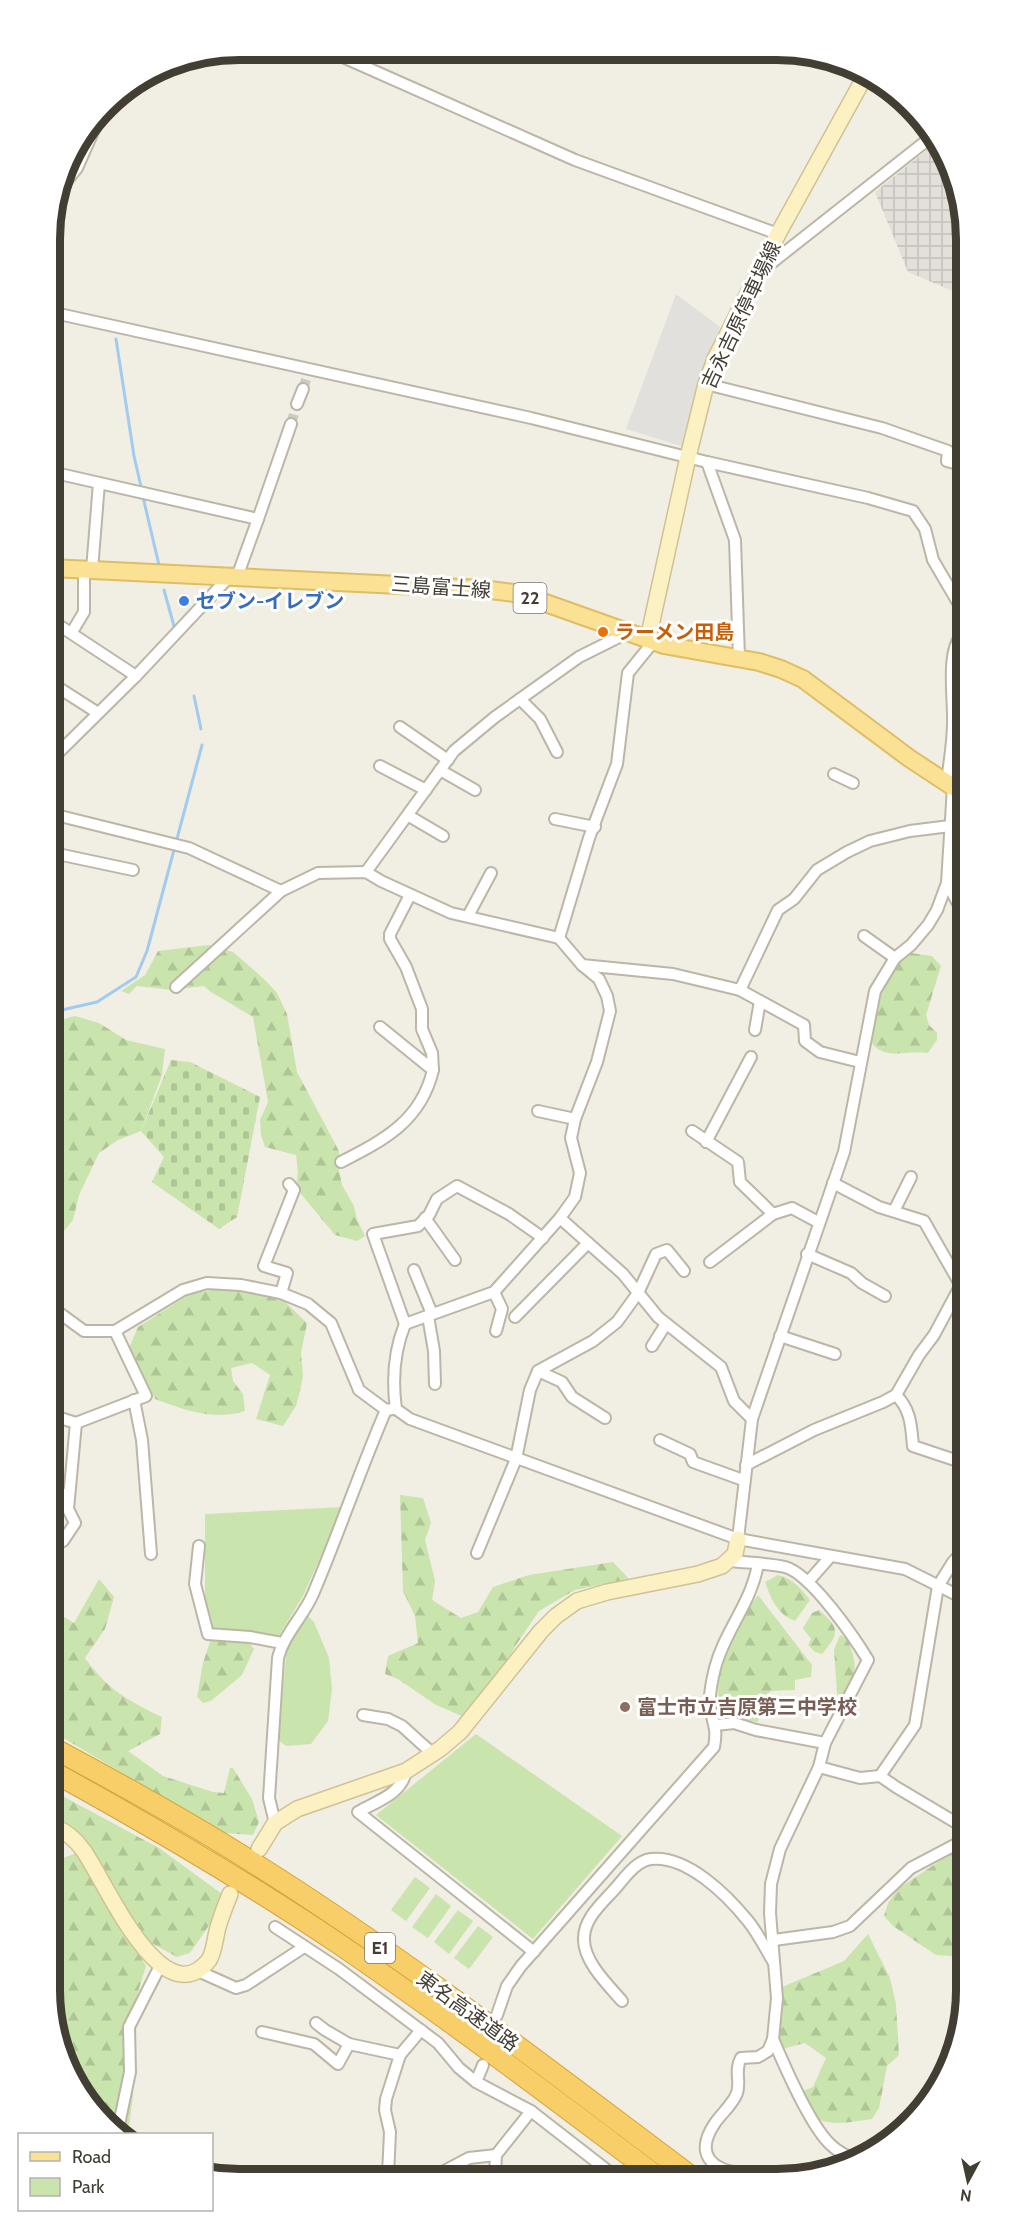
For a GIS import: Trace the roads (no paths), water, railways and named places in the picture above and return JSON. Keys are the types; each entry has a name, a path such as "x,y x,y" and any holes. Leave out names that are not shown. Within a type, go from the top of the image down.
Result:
{"highway":[{"name":"東名高速道路","path":"60,1752 140,1794 344,1922 681,2169"},
{"name":"東名高速道路","path":"60,1776 230,1875 338,1944 504,2062 647,2169"}],"main road":[{"name":"三島富士線","path":"60,568 493,590 537,600 688,651 739,658 781,669 802,679 954,787"}],"street":[{"path":"350,60 575,160 778,234"},
{"name":"吉永吉原停車場線","path":"651,640 688,457 706,384 716,359 778,234 862,82"},
{"path":"760,273 926,141"},
{"path":"74,172 88,144"},
{"path":"60,314 308,373 531,418 707,462 868,498 913,511 925,529 933,560 956,599"},
{"path":"706,384 882,428 948,452 947,461 956,464"},
{"path":"297,404 303,389"},
{"path":"60,751 233,577 258,519 291,424"},
{"path":"707,462 735,540 739,658"},
{"path":"60,474 258,519"},
{"path":"72,632 84,612 99,483"},
{"path":"60,625 136,676"},
{"path":"366,872 409,816 440,770 464,742 579,657 630,632"},
{"path":"559,938 589,838 617,764 628,673 651,640"},
{"path":"956,649 953,655 956,674"},
{"path":"60,689 98,713"},
{"path":"259,1849 275,1823 297,1809 406,1771 433,1754 460,1732 541,1631 556,1616 577,1601 607,1592 698,1574 722,1566 735,1554 752,1419 844,1152 875,991 895,958 927,926 954,889 950,825 954,787 953,724 956,691"},
{"path":"520,699 540,719 557,752"},
{"path":"400,727 448,760"},
{"path":"380,766 426,790"},
{"path":"440,770 475,790"},
{"path":"834,774 853,783"},
{"path":"60,815 182,846 281,891"},
{"path":"409,816 443,836"},
{"path":"555,819 595,827"},
{"path":"740,990 778,910 794,899 817,870 870,841 910,831 950,825"},
{"path":"60,855 132,870"},
{"path":"176,987 281,891 318,873 366,872 451,913 559,938 582,965 599,979 607,996 610,1011 597,1062 575,1119 571,1138 580,1173 575,1197 543,1238 494,1292 405,1324"},
{"path":"468,916 491,873"},
{"path":"340,1162 382,1140 407,1121 428,1091 433,1070 432,1053 422,1029 422,1008 406,967 390,939 410,894"},
{"path":"864,936 895,958"},
{"path":"582,965 673,974 740,990 804,1025 806,1041 820,1052 860,1062"},
{"path":"755,1029 760,1001"},
{"path":"380,1027 433,1070"},
{"path":"706,1142 751,1057"},
{"path":"538,1111 575,1119"},
{"path":"692,1131 738,1162 740,1182 773,1214"},
{"path":"894,1212 911,1177"},
{"path":"832,1183 879,1207 924,1221 956,1272"},
{"path":"281,1293 287,1273 264,1266 294,1190 289,1184"},
{"path":"275,1823 269,1798 276,1668 282,1643 309,1601 354,1493 364,1460 391,1409 398,1342 405,1324 373,1234 418,1226 438,1199 457,1186 509,1214 543,1238"},
{"path":"710,1262 773,1214 792,1208 818,1222"},
{"path":"425,1218 455,1260"},
{"path":"560,1218 623,1274 658,1317 721,1367 734,1401 752,1419"},
{"path":"514,1317 588,1243"},
{"path":"477,1553 516,1458 530,1390 538,1371 593,1341 617,1322 638,1293 656,1254 667,1251 684,1271"},
{"path":"807,1254 851,1273 862,1283 885,1296"},
{"path":"414,1270 430,1315 435,1384"},
{"path":"60,1313 84,1331 114,1331 183,1290 207,1283 241,1285 281,1293 308,1304 331,1323 359,1390 410,1419 738,1539 905,1569 956,1595"},
{"path":"494,1292 502,1309 496,1331"},
{"path":"746,1466 814,1430 896,1395 919,1355 934,1335 956,1293"},
{"path":"652,1346 666,1324"},
{"path":"60,1418 76,1423 146,1396 114,1331"},
{"path":"780,1336 835,1354"},
{"path":"538,1371 562,1382 572,1397 605,1418"},
{"path":"896,1395 910,1414 913,1446 956,1460"},
{"path":"134,1400 142,1440 151,1554"},
{"path":"60,1543 75,1523 69,1509 69,1495 76,1423"},
{"path":"660,1440 690,1454 693,1462 743,1480"},
{"path":"60,1493 69,1495"},
{"path":"199,1546 195,1584 208,1634 249,1637 282,1643"},
{"path":"808,1582 830,1557"},
{"path":"880,1776 915,1725 938,1586 956,1558"},
{"path":"720,2169 708,2160 706,2143 714,2124 738,2092 737,2065 741,2058 758,2057 768,2051 773,2039 777,1998 770,1913 771,1884 775,1866 780,1849 819,1767 825,1743 868,1660 853,1635 808,1582 787,1568 729,1561"},
{"path":"497,2015 507,1986 534,1952 714,1747 716,1725 710,1705 715,1668 721,1651 750,1595 758,1564"},
{"path":"363,1715 388,1719 402,1726 433,1754"},
{"path":"716,1725 735,1723 756,1730 825,1743"},
{"path":"819,1767 860,1779 880,1776 956,1823"},
{"path":"406,1771 404,1782 397,1790 358,1812 534,1952"},
{"path":"60,1830 69,1835 84,1851 136,1937 160,1966 171,1973 198,1971 236,1988 246,1985 304,1947"},
{"path":"774,1941 833,1932 850,1926 911,1868 956,1844"},
{"path":"622,2001 592,1964 584,1941 590,1918 600,1905 636,1865 650,1859 664,1860 686,1867 709,1881 748,1921 774,1964"},
{"path":"198,1971 211,1958 218,1924 230,1894"},
{"path":"275,1927 339,1969 438,2043 459,2068 476,2082 531,2111 606,2169"},
{"path":"119,2123 130,2072 129,2027 160,1966"},
{"path":"316,2023 349,2044 400,2055"},
{"path":"388,2169 390,2132 386,2099 400,2055 421,2030"},
{"path":"262,2032 314,2044 338,2064 349,2044"},
{"path":"773,2039 786,2070 816,2126 830,2144 846,2154"},
{"path":"476,2082 483,2065"},
{"path":"495,2169 496,2155 531,2111"},
{"path":"448,2169 469,2158 496,2155"}],"waterway":[{"path":"116,339 134,456 142,491"},
{"path":"143,497 159,565"},
{"path":"164,590 174,626"},
{"path":"194,696 201,729"},
{"path":"60,1010 97,1002 136,977 147,951 202,745"}],"tunnel":[{"path":"303,389 307,377"},
{"path":"291,424 297,404"}],"place":[{"name":"セブン-イレブン","path":"184,601"},
{"name":"ラーメン田島","path":"603,632"},
{"name":"富士市立吉原第三中学校","path":"625,1707"}]}
